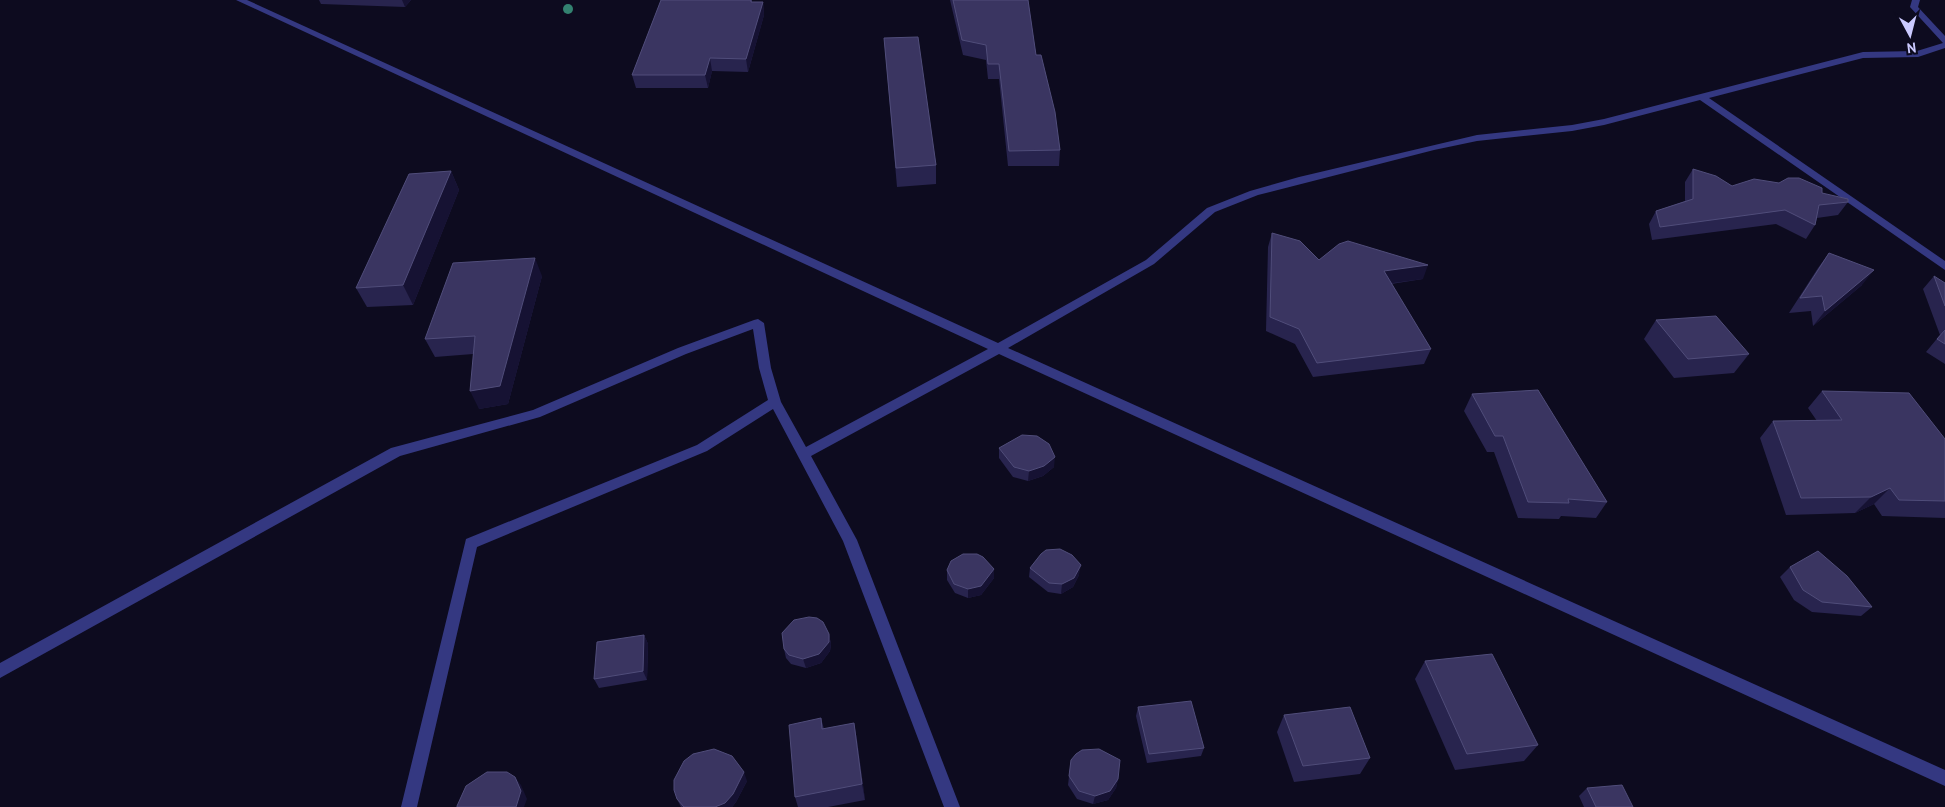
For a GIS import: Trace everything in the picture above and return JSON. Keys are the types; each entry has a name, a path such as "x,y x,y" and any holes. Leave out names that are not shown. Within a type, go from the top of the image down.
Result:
{"street":[{"path":"240,0 997,348 1945,778"},
{"path":"1916,0 1914,7 1945,40"},
{"path":"803,454 947,378 1150,262 1211,210 1254,193 1299,180 1478,138 1572,128 1702,97 1863,55 1918,54 1945,45"},
{"path":"1702,97 1945,266"},
{"path":"0,671 396,452 536,414 682,351 758,323 765,368 775,402 850,540 952,807"},
{"path":"409,807 470,543 702,448 775,402"}],"building":[{"path":"661,0 751,0 751,2 763,2 746,59 710,58 705,75 632,75"},
{"path":"953,0 1028,0 1036,55 1041,55 1055,112 1060,150 1009,151 999,64 988,64 986,45 962,40"},
{"path":"918,37 936,165 896,168 884,38"},
{"path":"1693,169 1716,176 1732,186 1754,179 1779,183 1788,178 1799,178 1822,188 1822,193 1848,199 1848,202 1819,205 1815,225 1785,210 1660,227 1656,211 1693,199"},
{"path":"451,171 403,285 356,288 409,174"},
{"path":"1272,233 1300,241 1319,260 1339,244 1348,241 1428,265 1384,271 1431,349 1317,363 1299,329 1270,317"},
{"path":"1829,253 1874,270 1825,311 1822,296 1800,298"},
{"path":"535,258 500,386 470,391 475,336 425,339 453,263"},
{"path":"1934,276 1945,283 1945,306"},
{"path":"1716,316 1749,354 1688,359 1656,320"},
{"path":"1945,330 1945,344 1937,339"},
{"path":"1538,390 1607,502 1568,499 1569,503 1528,502 1503,436 1495,436 1472,394"},
{"path":"1822,391 1909,393 1945,439 1945,501 1899,500 1890,488 1871,497 1801,498 1773,421 1842,420"},
{"path":"1022,435 1037,436 1049,444 1055,457 1044,466 1029,471 1014,467 999,448"},
{"path":"1060,549 1072,555 1081,565 1074,578 1062,584 1049,583 1030,568 1046,550"},
{"path":"1818,551 1847,576 1872,607 1822,602 1803,590 1790,567"},
{"path":"963,554 977,554 983,557 994,569 981,586 968,589 954,584 947,570 951,561"},
{"path":"809,617 817,618 823,622 829,634 829,642 819,654 803,659 789,655 784,649 782,633 794,620"},
{"path":"644,635 643,671 594,679 597,642"},
{"path":"1492,654 1538,745 1467,754 1425,661"},
{"path":"1191,701 1204,748 1149,754 1138,707"},
{"path":"1350,707 1370,758 1303,766 1284,715"},
{"path":"821,718 822,729 854,723 862,784 795,797 789,725"},
{"path":"714,749 732,756 744,772 733,794 725,803 715,807 684,807 677,799 674,790 674,780 684,761 693,754"},
{"path":"1099,749 1120,760 1118,779 1110,791 1095,796 1079,791 1069,776 1071,760 1076,754 1082,750"},
{"path":"487,772 507,772 515,777 521,791 516,807 457,807 466,786"},
{"path":"1622,785 1633,807 1596,807 1587,788"}]}
